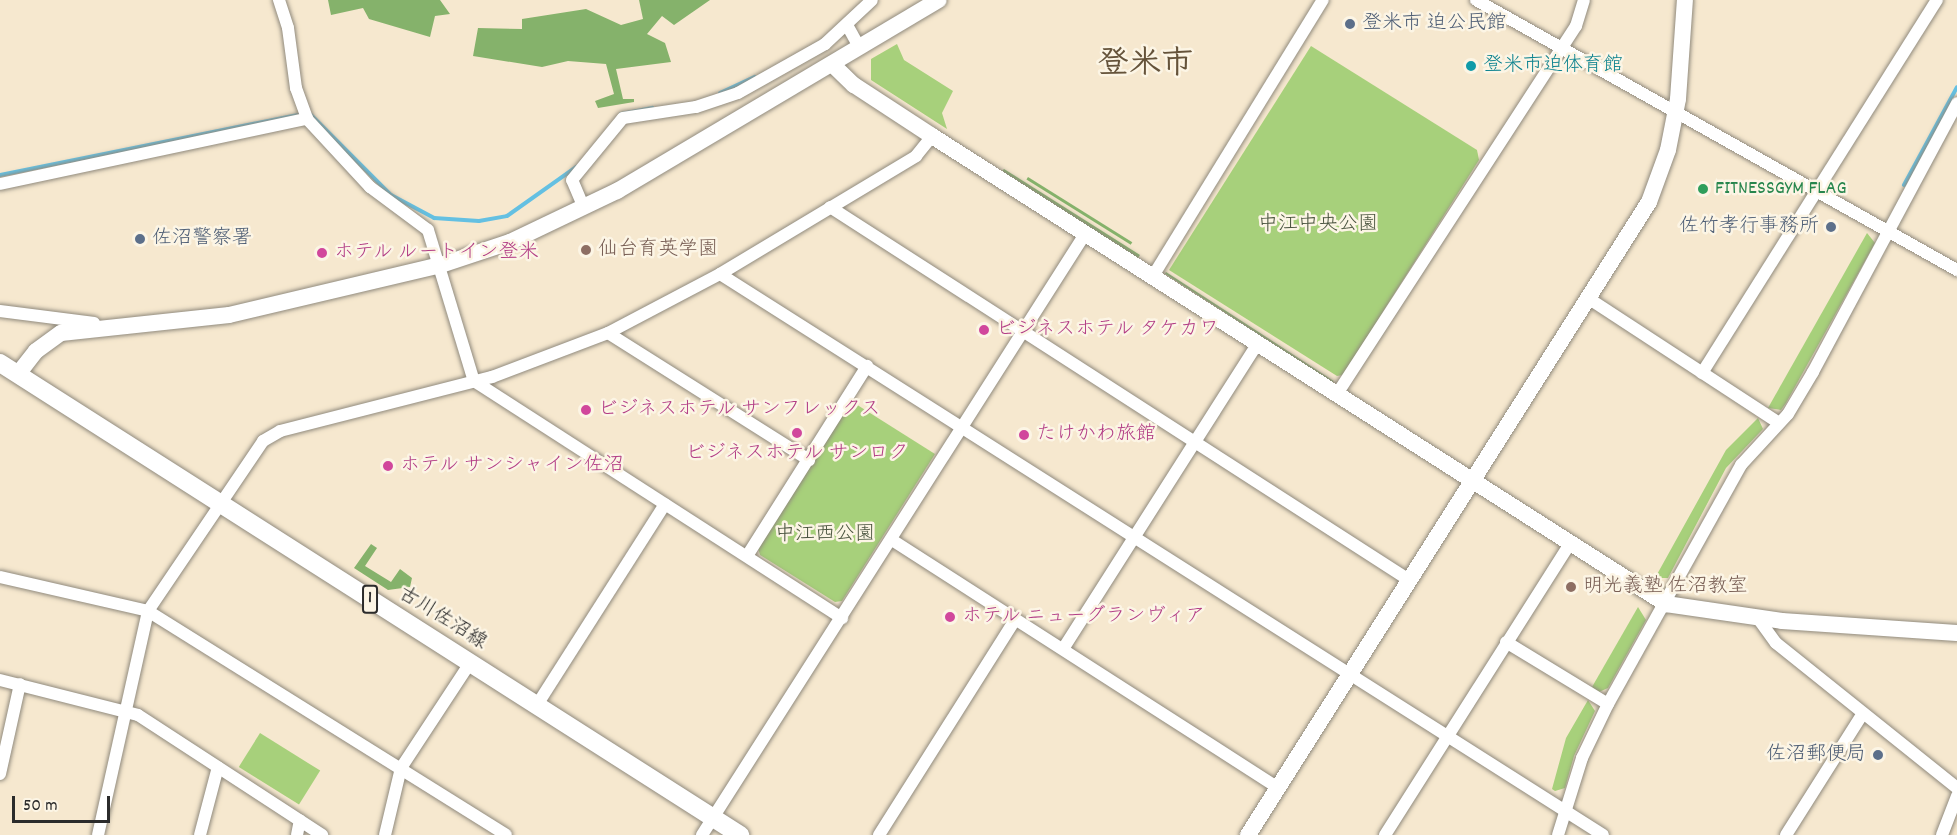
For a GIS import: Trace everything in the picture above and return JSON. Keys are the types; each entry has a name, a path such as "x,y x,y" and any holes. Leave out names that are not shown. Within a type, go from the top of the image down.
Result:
{"main road":[{"name":"古川佐沼線","path":"0,363 740,835"}],"street":[{"path":"279,0 288,28 301,106 307,119 370,187 428,230 441,266 474,381 842,618"},
{"path":"584,208 572,180 623,118 696,107 738,93 805,57 847,25 872,0"},
{"path":"18,374 36,351 60,333 229,315 441,266 510,242 584,208 833,65 939,0"},
{"path":"1153,276 1323,0"},
{"path":"1476,0 1815,193 1957,270"},
{"path":"1337,394 1576,26 1584,0"},
{"path":"1248,835 1649,202 1668,150 1675,113 1685,0"},
{"path":"1702,373 1937,0"},
{"path":"847,25 860,48"},
{"path":"833,65 854,85 932,136 1666,604 1757,617 1957,633"},
{"path":"1558,835 1582,758 1608,704 1666,604 1741,465 1779,423 1813,372 1957,103"},
{"path":"0,184 307,119"},
{"path":"98,835 148,610 256,448 270,435 474,381 530,364 608,333 720,274 916,156 932,136"},
{"path":"830,207 1410,580"},
{"path":"702,835 1085,234"},
{"path":"720,274 1603,835"},
{"path":"1588,298 1779,423"},
{"path":"0,311 67,323 132,325"},
{"path":"608,333 809,460"},
{"path":"1063,649 1258,344"},
{"path":"747,556 867,366"},
{"path":"537,705 665,504"},
{"path":"892,540 1278,788"},
{"path":"1385,835 1570,543"},
{"path":"0,577 148,610 506,835"},
{"path":"1757,617 1776,643 1957,788"},
{"path":"879,835 1015,620"},
{"path":"1506,642 1608,704"},
{"path":"385,835 401,768 470,663"},
{"path":"0,680 127,710 322,835"},
{"path":"0,774 20,684"},
{"path":"1786,835 1863,713"},
{"path":"200,835 218,767"},
{"path":"1942,835 1957,796"},
{"path":"297,835 300,820"}],"green space":[{"path":"328,0 440,0 450,14 435,16 430,37 369,19 363,8 331,15"},
{"path":"639,0 710,0 674,25 662,16 647,34 665,43 671,62 616,69 623,99 634,99 634,102 598,108 595,101 614,94 606,64 568,61 542,67 473,56 478,28 522,29 522,19 586,9 621,25 643,19"},
{"path":"897,44 904,60 953,91 942,113 947,129 871,80 871,59"},
{"name":"中江中央公園","path":"1311,46 1477,150 1479,160 1343,375 1337,376 1169,270"},
{"path":"1004,169 1140,255 1138,258 1002,171"},
{"path":"1028,177 1132,242 1131,245 1026,180"},
{"path":"1867,233 1875,243 1786,403 1781,410 1768,408"},
{"path":"1166,272 1334,381 1333,383 1165,274"},
{"name":"中江西公園","path":"851,401 935,454 842,601 835,602 760,555 758,548"},
{"path":"1758,418 1763,429 1726,468 1668,578 1655,578 1726,450"},
{"path":"371,544 377,548 365,566 391,582 400,569 412,578 410,587 388,590 354,568"},
{"path":"1638,607 1646,620 1608,688 1599,692 1592,687"},
{"path":"1588,700 1595,711 1574,756 1565,788 1555,791 1552,789 1566,738"},
{"path":"260,733 320,771 299,805 239,767"}],"waterway":[{"path":"720,93 754,77"},
{"path":"1904,185 1957,87"},
{"path":"621,114 652,108"},
{"path":"0,175 303,114"},
{"path":"310,114 391,195 434,218 479,221 507,216 576,167"}],"place":[{"name":"登米市 迫公民館","path":"1350,24"},
{"name":"登米市迫体育館","path":"1471,66"},
{"name":"FITNESSGYM FLAG","path":"1703,189"},
{"name":"佐竹孝行事務所","path":"1831,227"},
{"name":"佐沼警察署","path":"140,239"},
{"name":"仙台育英学園","path":"586,250"},
{"name":"ホテル ルートイン登米","path":"322,253"},
{"name":"ビジネスホテル タケカワ","path":"984,330"},
{"name":"ビジネスホテル サンフレックス","path":"586,410"},
{"name":"ビジネスホテル サンロク","path":"797,433"},
{"name":"たけかわ旅館","path":"1024,435"},
{"name":"ホテル サンシャイン佐沼","path":"388,466"},
{"name":"明光義塾 佐沼教室","path":"1571,587"},
{"name":"ホテル ニューグランヴィア","path":"950,617"},
{"name":"佐沼郵便局","path":"1878,755"}],"district":[{"name":"登米市","path":"1145,66"}]}
